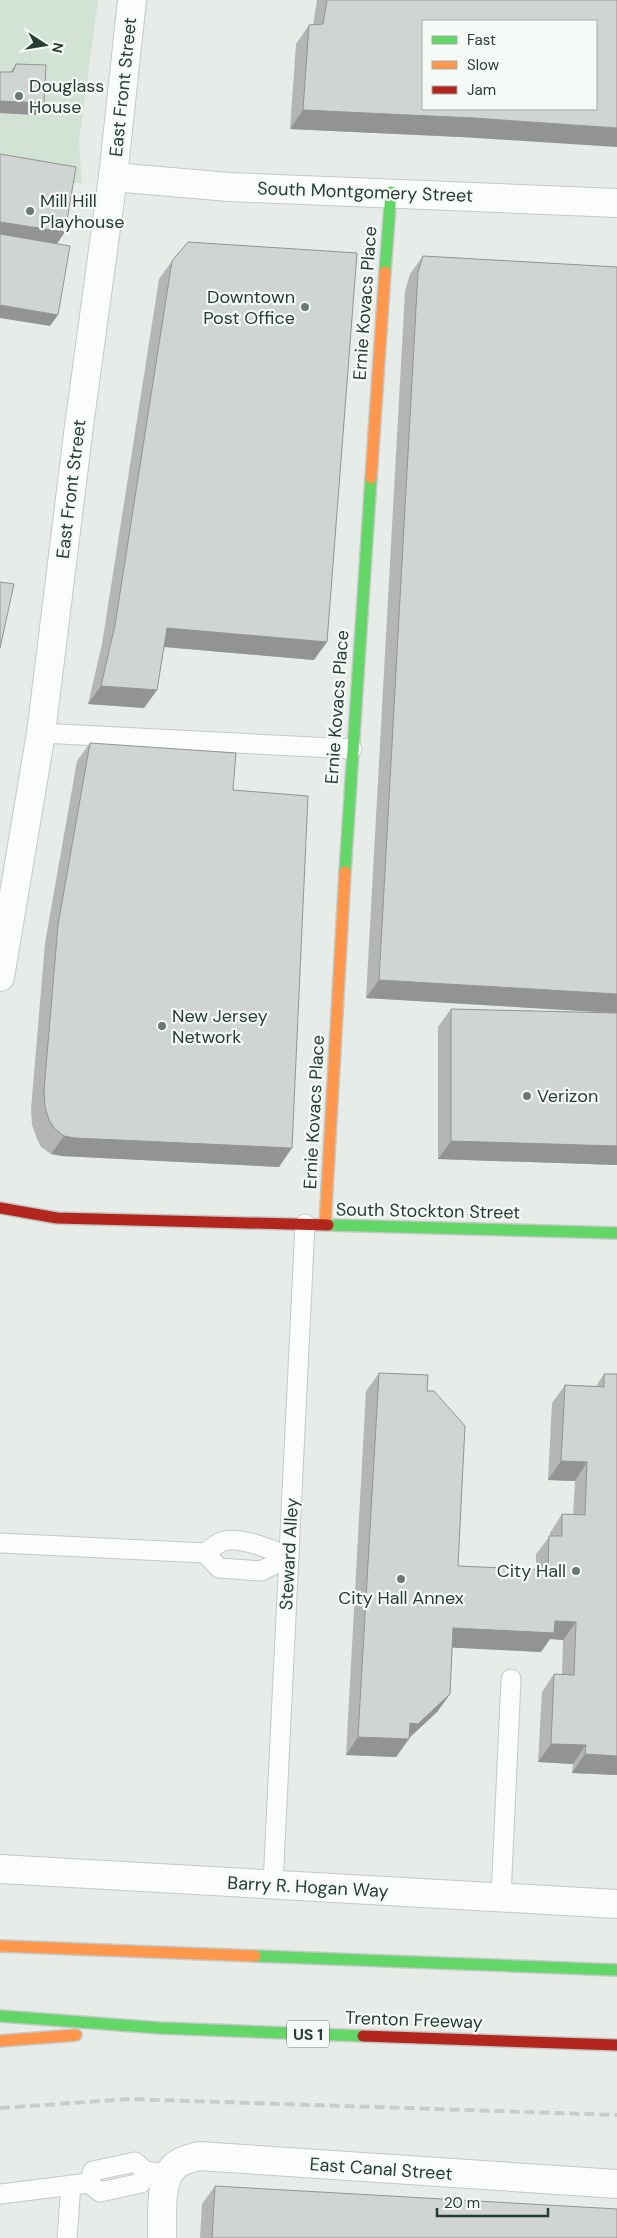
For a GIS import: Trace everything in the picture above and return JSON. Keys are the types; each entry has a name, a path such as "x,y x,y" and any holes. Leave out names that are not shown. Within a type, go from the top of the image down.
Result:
{"main road":[{"name":"Ernie Kovacs Place","path":"325,1225 352,749 391,192"},
{"name":"South Stockton Street","path":"0,1208 58,1218 617,1233"},
{"path":"0,1946 617,1970"},
{"name":"Trenton Freeway","path":"0,2016 160,2028 617,2045"},
{"path":"0,2041 160,2028"}],"street":[{"name":"East Front Street","path":"0,977 41,733 113,177 132,0"},
{"name":"South Montgomery Street","path":"113,177 229,187 391,192 617,203"},
{"name":"Barry R. Hogan Way","path":"0,1869 617,1904"},
{"name":"East Canal Street","path":"164,2170 199,2156 617,2184"},
{"path":"162,2238 164,2170"}],"lane":[{"path":"41,733 352,749"},
{"name":"Steward Alley","path":"273,1885 305,1224"},
{"path":"0,1543 205,1553 223,1541 229,1541 257,1543 289,1557"},
{"path":"205,1553 219,1568 261,1571 289,1557"},
{"path":"500,1897 511,1679"},
{"path":"0,2194 80,2184 100,2192 141,2183 164,2170"},
{"path":"67,2238 80,2184"}],"green space":[{"path":"0,0 98,0 79,142 82,183 65,183 0,172"}],"building":[{"path":"327,0 617,0 617,128 474,118 303,110 309,25 323,24"},
{"path":"16,64 46,65 44,103 0,101 0,72 13,72"},
{"name":"Mill Hill Playhouse","path":"0,154 76,167 65,232 0,222"},
{"path":"0,234 70,246 58,315 0,305"},
{"path":"188,242 357,253 327,642 167,628 157,690 101,686 115,625 172,261"},
{"path":"423,256 617,267 617,994 379,980 418,272"},
{"path":"0,582 14,584 0,648"},
{"name":"New Jersey Network","path":"90,743 236,753 233,790 308,796 292,1148 75,1138 64,1136 54,1128 49,1120 45,1107 44,1091 58,925"},
{"name":"Verizon","path":"451,1009 617,1013 617,1146 451,1141"},
{"path":"379,1373 428,1375 427,1391 434,1391 465,1426 458,1566 548,1570 549,1536 562,1536 562,1514 585,1515 587,1462 561,1461 565,1385 604,1387 604,1374 617,1374 617,1756 585,1754 586,1745 551,1744 554,1674 574,1675 576,1622 555,1621 554,1633 453,1628 450,1694 418,1724 410,1723 409,1739 358,1737"},
{"path":"215,2186 617,2209 617,2238 212,2238"}],"railway":[{"path":"0,2108 130,2099 617,2115"}],"traffic: fast":[{"path":"385,272 391,192"},
{"path":"345,872 371,478"},
{"path":"328,1225 617,1233"},
{"path":"255,1956 617,1970"},
{"path":"0,2016 160,2028 363,2036"}],"traffic: slow":[{"path":"371,478 385,272"},
{"path":"325,1225 345,872"},
{"path":"0,1946 255,1956"},
{"path":"0,2041 76,2035"}],"traffic: jam":[{"path":"0,1208 57,1218 328,1225"},
{"path":"363,2036 617,2045"}],"place":[{"name":"Douglass House","path":"19,96"},
{"name":"Mill Hill Playhouse","path":"30,211"},
{"name":"Downtown Post Office","path":"305,307"},
{"name":"New Jersey Network","path":"162,1026"},
{"name":"Verizon","path":"527,1096"},
{"name":"City Hall","path":"576,1571"},
{"name":"City Hall Annex","path":"401,1579"}]}
